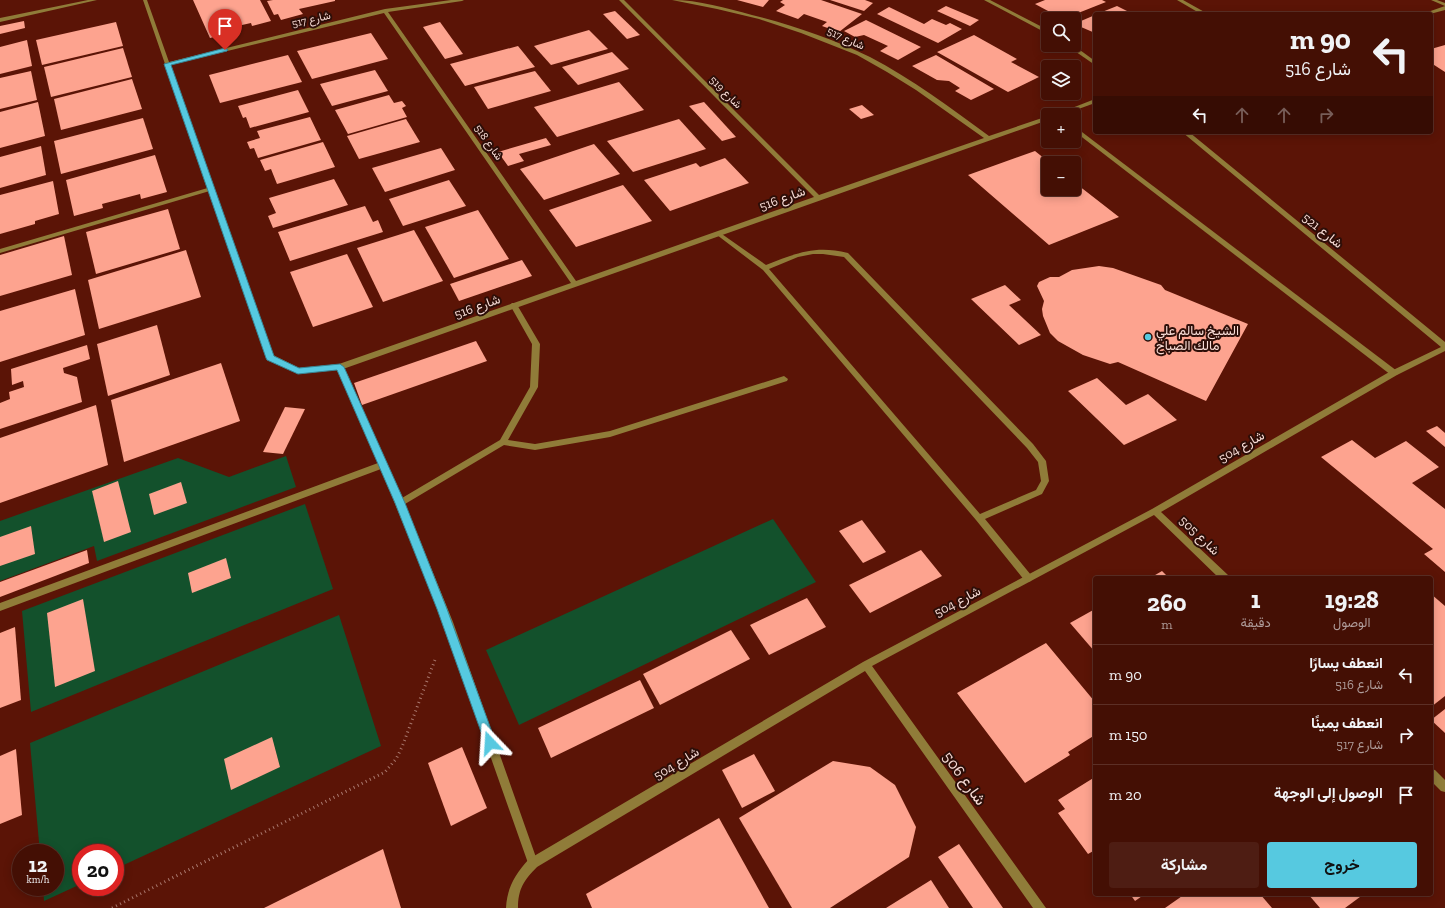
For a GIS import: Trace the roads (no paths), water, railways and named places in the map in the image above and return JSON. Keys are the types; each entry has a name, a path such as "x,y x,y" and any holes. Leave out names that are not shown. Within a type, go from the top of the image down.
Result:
{"street":[{"path":"0,20 95,0"},
{"name":"شارع 516","path":"145,0 270,358 298,371 340,367 1041,120"},
{"name":"شارع 517","path":"167,64 385,12 462,0"},
{"name":"شارع 519","path":"621,0 818,198"},
{"name":"شارع 517","path":"674,0 691,2 742,14 813,35 872,61 930,96 989,139"},
{"path":"986,0 1041,28"},
{"path":"1179,0 1201,12"},
{"path":"1433,0 1445,7"},
{"path":"1431,12 1445,7"},
{"name":"شارع 518","path":"385,12 576,284"},
{"path":"1079,52 1093,62"},
{"path":"1076,108 1093,102"},
{"path":"1081,133 1394,373"},
{"name":"شارع 521","path":"1187,134 1445,347"},
{"path":"0,251 211,189"},
{"path":"719,234 765,268 979,518 1028,578"},
{"path":"765,268 805,252 830,251 846,255 1030,446 1042,461 1045,481 1039,492 979,518"},
{"path":"400,503 503,442 534,387 536,344 514,305"},
{"name":"شارع 504","path":"512,908 512,895 520,876 533,863 866,665 1155,511 1394,373 1445,347"},
{"path":"340,367 400,503 448,622 533,863"},
{"path":"503,442 535,446 610,434 784,379"},
{"path":"0,607 383,465"},
{"name":"شارع 505","path":"1155,511 1223,576"},
{"name":"شارع 506","path":"866,665 1040,908"},
{"path":"1433,776 1445,787"}],"place":[{"name":"الشيخ سالم علي مالك الصباح","path":"1148,337"}]}
